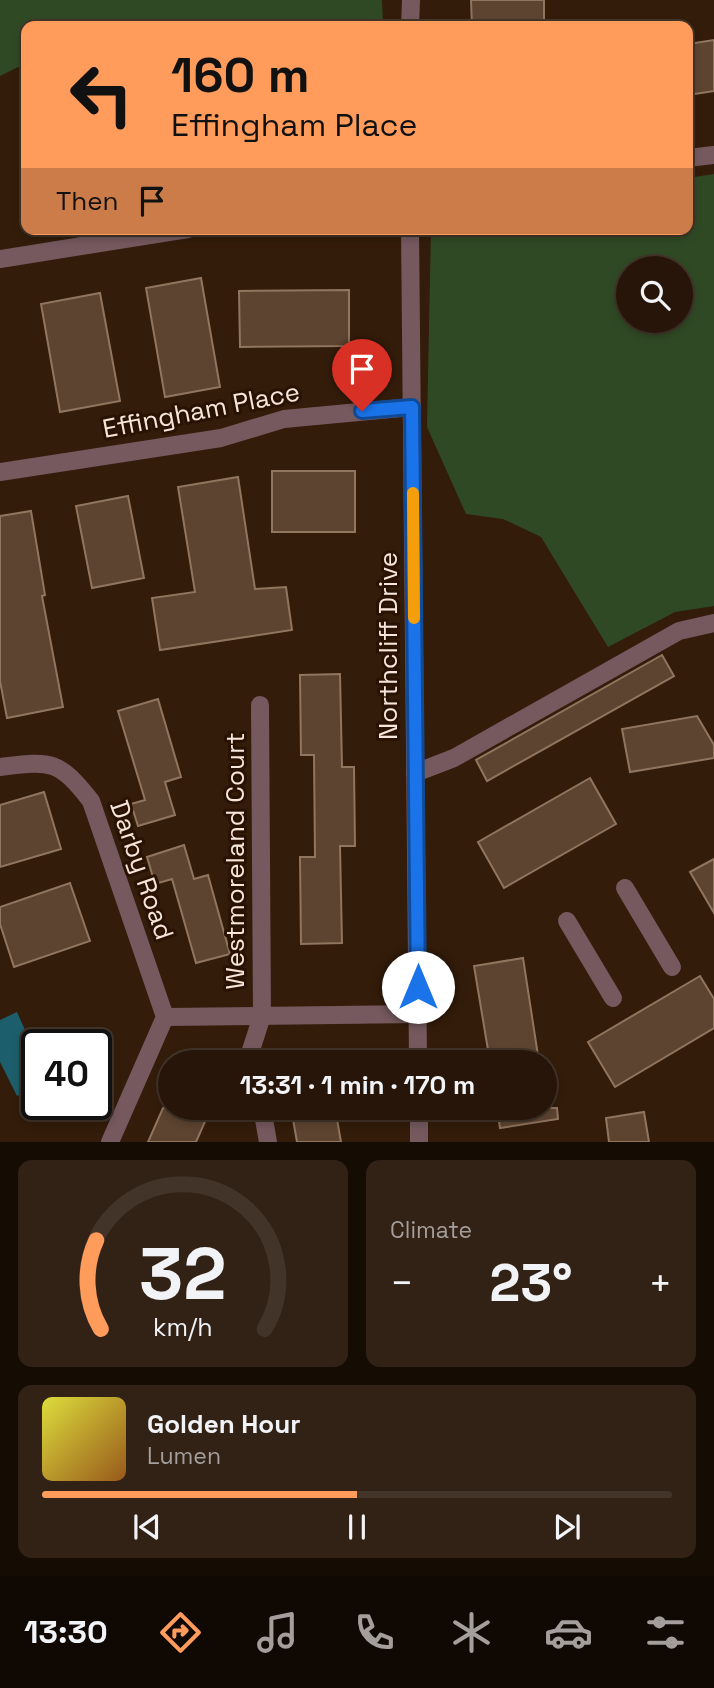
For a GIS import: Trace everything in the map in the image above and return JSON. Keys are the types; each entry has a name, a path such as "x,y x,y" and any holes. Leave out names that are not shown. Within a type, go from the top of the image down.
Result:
{"street":[{"path":"410,21 411,0"},
{"path":"693,157 714,155"},
{"path":"0,259 150,235"},
{"name":"Northcliff Drive","path":"410,235 418,1050"},
{"name":"Effingham Place","path":"0,472 221,438 284,419 412,407"},
{"path":"415,773 454,758 679,631 714,623"},
{"name":"Westmoreland Court","path":"251,1050 262,1016 260,705"},
{"name":"Darby Road","path":"0,767 44,762 72,777 91,801 165,1017"},
{"path":"625,888 672,967"},
{"path":"567,921 613,998"},
{"path":"110,1142 165,1017 418,1014"},
{"path":"264,1120 268,1142"},
{"path":"419,1120 419,1142"}],"green space":[{"path":"0,0 382,0 383,21 21,21 21,68 18,67 0,76"},
{"path":"714,174 714,606 675,612 608,647 541,537 503,519 466,514 427,427 431,235 693,235 693,177"}],"water":[{"path":"17,1012 25,1029 21,1029 21,1094 17,1096 0,1062 0,1020"}],"building":[{"path":"471,0 544,0 544,21 472,21"},
{"path":"714,40 714,91 693,94 693,43"},
{"path":"201,278 220,387 165,397 146,288"},
{"path":"349,290 349,346 240,347 239,291"},
{"path":"100,293 120,401 60,412 41,304"},
{"path":"272,471 355,471 355,532 272,532"},
{"path":"238,477 255,589 286,587 292,630 160,650 152,598 195,592 178,487"},
{"path":"128,496 144,578 92,588 76,506"},
{"path":"31,511 45,595 42,596 63,707 7,718 0,681 0,516"},
{"path":"662,655 674,676 487,781 476,760"},
{"path":"340,674 342,767 354,767 355,846 340,846 342,943 301,944 300,857 315,857 314,755 301,755 300,675"},
{"path":"158,699 181,777 165,782 175,815 138,826 131,804 145,800 118,711"},
{"path":"697,716 714,745 714,758 630,772 622,729"},
{"path":"590,778 616,824 504,888 478,842"},
{"path":"44,792 61,849 0,867 0,805"},
{"path":"184,845 194,879 208,875 230,954 196,963 172,879 155,884 147,857"},
{"path":"714,859 714,913 690,872"},
{"path":"70,883 90,941 14,967 0,924 0,907"},
{"path":"523,958 537,1050 488,1050 474,966"},
{"path":"700,976 714,999 714,1028 615,1087 588,1042"},
{"path":"644,1112 649,1142 609,1142 606,1118"},
{"path":"158,1119 206,1120 196,1142 148,1142"},
{"path":"293,1120 337,1120 341,1142 297,1142"},
{"path":"499,1120 552,1120 500,1128"}],"slow traffic":[{"path":"413,493 414,618"}],"route":[{"path":"362,411 412,407 418,987"}]}
